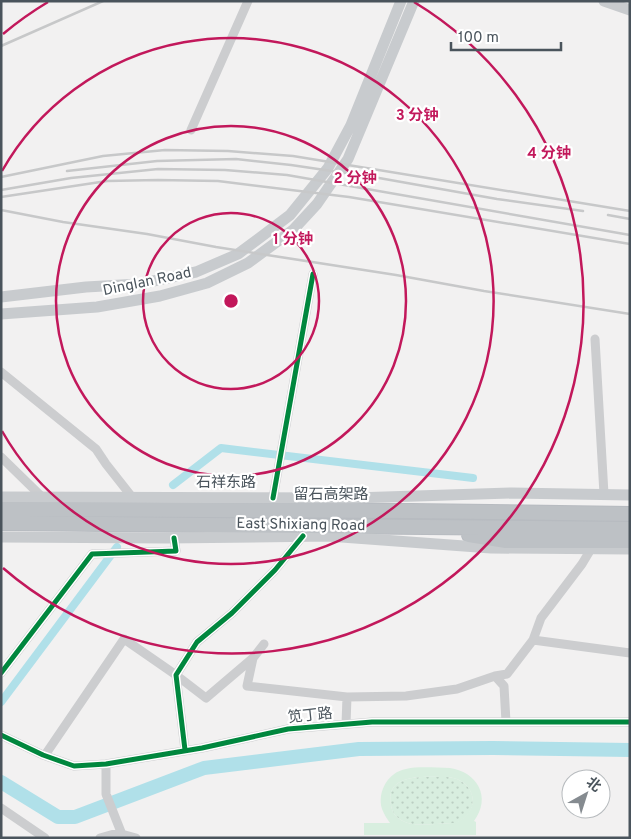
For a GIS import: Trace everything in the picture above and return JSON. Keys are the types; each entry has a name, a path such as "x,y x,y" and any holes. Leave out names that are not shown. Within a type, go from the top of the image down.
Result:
{"highway":[{"path":"411,510 456,503 630,505"},
{"name":"留石高架路","path":"1,509 275,504 411,510 630,514"},
{"path":"1,523 630,529"},
{"path":"419,528 506,541 630,541"}],"main road":[{"name":"Dinglan Road","path":"1,297 86,287 139,284 196,272 238,254 290,215 328,168 351,125 401,1"},
{"name":"Dinglan Road","path":"1,314 97,307 179,291 207,282 248,263 293,230 317,204 348,159 414,1"},
{"path":"604,1 630,10"},
{"name":"石祥东路","path":"1,497 132,497 275,504 354,498 512,493 630,495"},
{"name":"East Shixiang Road","path":"1,537 174,538 328,536 490,548 630,550"}],"street":[{"path":"191,130 248,1"},
{"path":"275,504 283,440 313,274"},
{"path":"596,339 604,494"},
{"path":"1,372 96,448 132,497"},
{"path":"1,457 42,497"},
{"path":"185,750 176,674 197,642 232,613 275,570 303,536"},
{"path":"1,673 5,662 92,554 176,551 174,538"},
{"path":"252,658 247,686 347,697 406,696 440,692 457,689 495,676 507,674 533,640 541,618 582,564 591,549"},
{"path":"45,755 124,639 176,674 206,698 252,658 264,644"},
{"path":"533,640 630,652"},
{"path":"495,676 504,686 506,722"},
{"path":"346,724 347,697"},
{"name":"笕丁路","path":"1,735 74,766 106,764 288,729 346,724 372,722 630,722"},
{"path":"106,764 106,794 121,832 118,833"},
{"path":"1,808 45,838"},
{"path":"100,838 118,833 136,838"}],"green space":[{"path":"411,768 450,768 460,770 468,775 479,787 482,803 474,821 476,822 476,835 364,835 364,823 390,823 382,809 381,796 385,784 394,774","holes":["419,777 457,779 470,790 472,804 470,811 464,818 455,823 422,825 405,822 393,813 391,794 394,787 400,782"]},
{"path":"419,777 457,779 470,790 473,804 465,818 456,823 416,824 405,822 393,813 391,794 394,787 400,782"}],"waterway":[{"path":"173,485 221,448 473,478"},
{"path":"1,702 117,547"},
{"path":"1,782 58,817 75,817 204,768 359,749 630,750"}],"railway":[{"path":"1,46 103,1"},
{"path":"1,177 103,156 165,150 228,151 293,156 630,211"},
{"path":"67,171 157,161 236,159 379,178 497,199 583,211"},
{"path":"1,190 71,178 158,169 225,170 287,175 630,235"},
{"path":"1,197 107,181 218,181 349,197 630,244"},
{"path":"1,210 63,222 147,234 216,247 630,314"},
{"path":"608,215 630,219"}],"cycle path":[{"path":"273,498 313,274"},
{"path":"185,750 176,675 197,642 232,613 275,570 303,536"},
{"path":"1,673 92,554 176,551 174,538"},
{"path":"1,735 43,755 74,766 106,764 202,748 288,729 372,722 630,722"}]}
